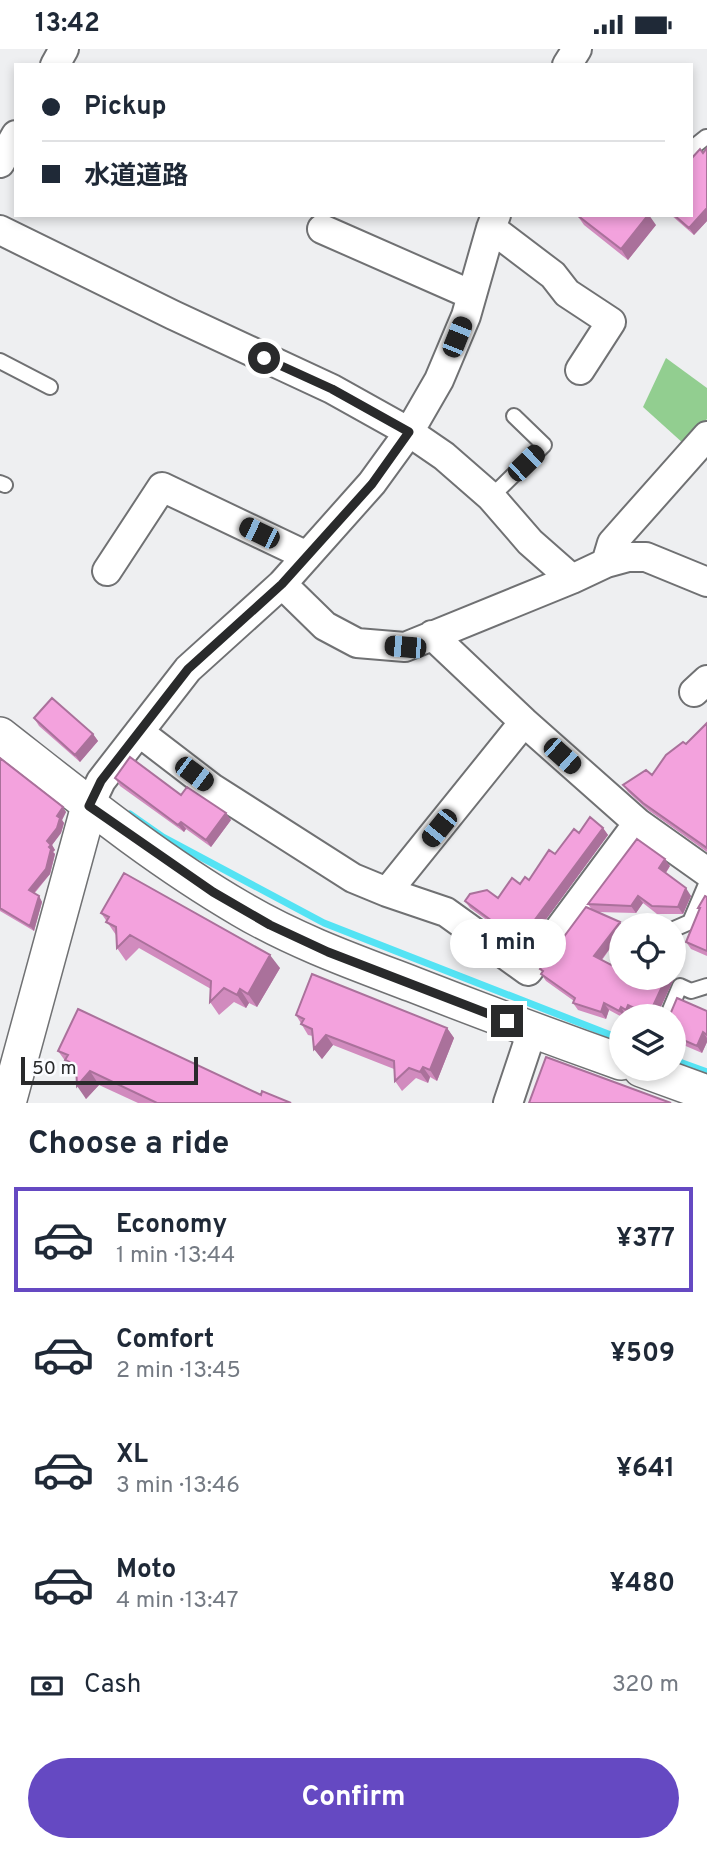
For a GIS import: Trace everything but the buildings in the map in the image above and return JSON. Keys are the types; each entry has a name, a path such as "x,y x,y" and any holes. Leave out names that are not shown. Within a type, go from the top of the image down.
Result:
{"street":[{"path":"0,163 14,138"},
{"path":"8,1103 89,806 101,781 188,669 282,584 372,484 409,432 439,380 466,316 494,222 553,275 568,293 611,323 580,370"},
{"path":"322,229 472,295"},
{"path":"0,230 173,316 332,389 409,432 444,456 491,497 530,542 572,579"},
{"path":"606,563 612,543 707,436"},
{"path":"107,571 162,487 307,556"},
{"path":"282,584 325,626 357,643 405,647 606,563 628,557 646,557 707,582"},
{"path":"432,635 638,824 707,872"},
{"path":"387,892 524,722"},
{"path":"139,732 212,787 353,878 446,912 528,971 638,824"},
{"path":"0,735 89,806 213,892 270,925 328,952 609,1058"},
{"path":"508,1103 532,1031"},
{"path":"674,1081 707,1093"}],"lane":[{"path":"0,361 50,387"},
{"path":"491,497 544,445 514,416"},
{"path":"686,924 690,922 707,882"},
{"path":"672,1004 680,986 691,991 707,986"}],"green space":[{"path":"666,358 707,388 707,419 684,444 643,407"}],"waterway":[{"path":"130,814 163,837 324,923 609,1034"},
{"path":"686,1064 707,1072"}],"route":[{"path":"264,358 332,389 409,432 372,484 282,584 188,669 101,781 89,806 213,892 270,925 328,952 507,1021"}]}
